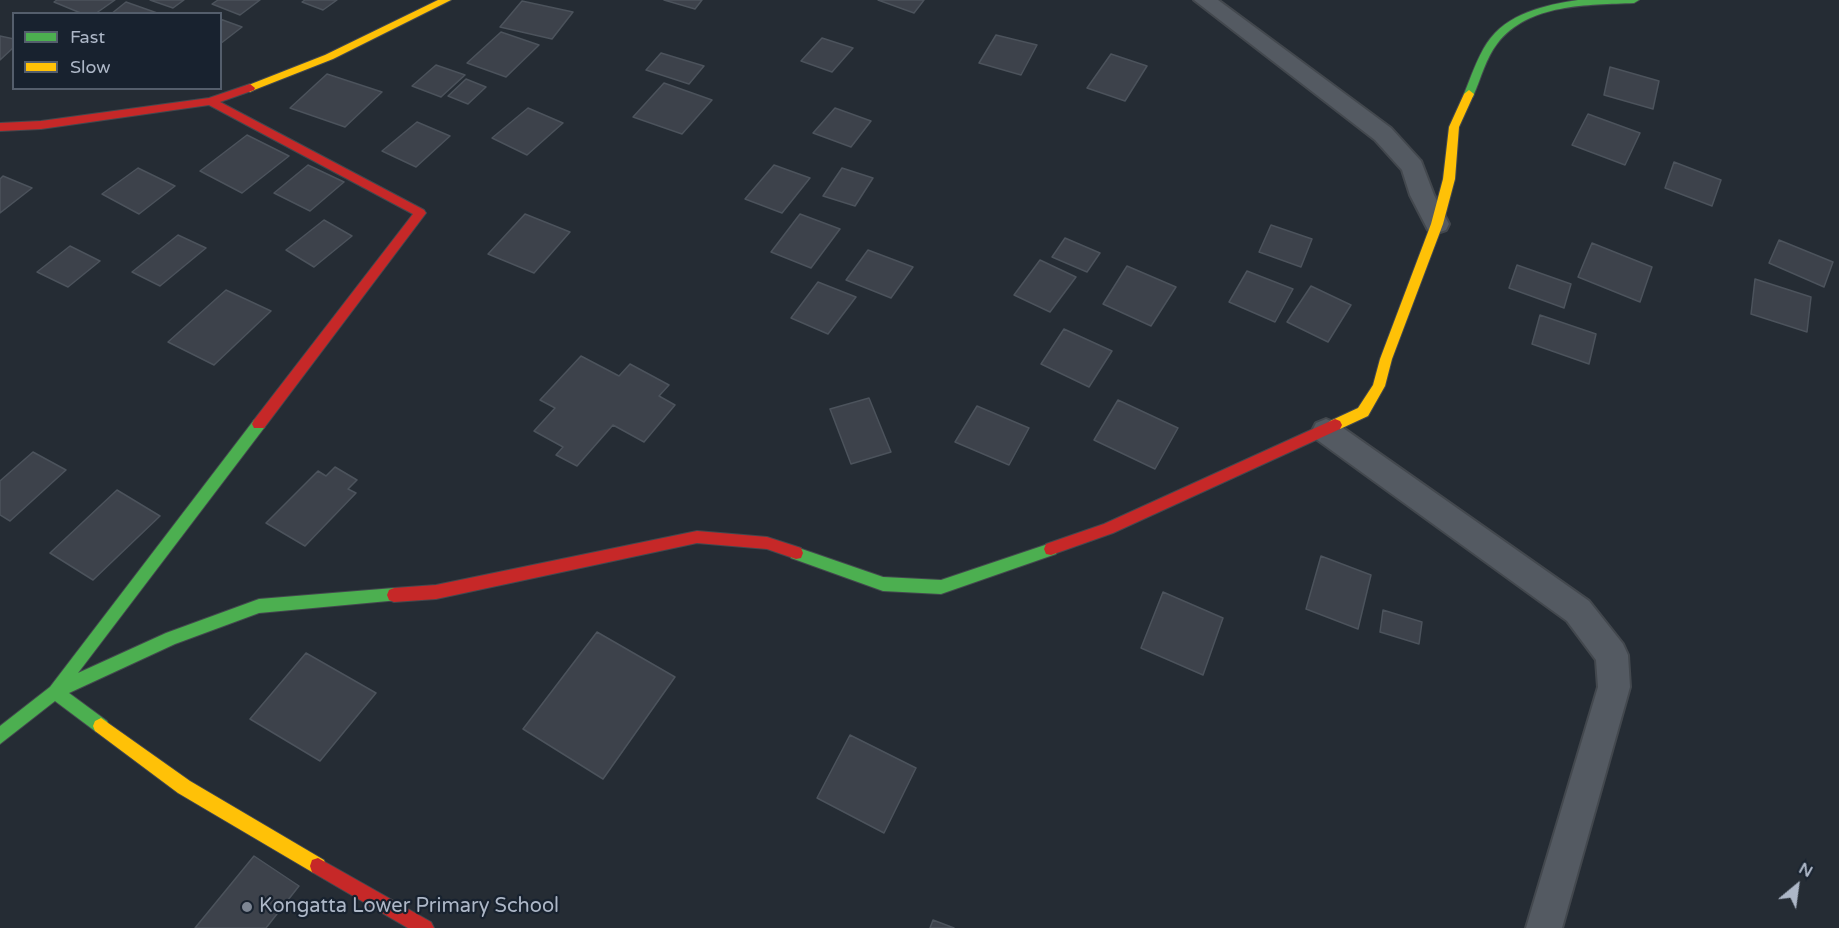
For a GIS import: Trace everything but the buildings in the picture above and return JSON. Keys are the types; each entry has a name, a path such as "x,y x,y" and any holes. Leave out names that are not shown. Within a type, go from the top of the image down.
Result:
{"street":[{"path":"0,127 41,125 210,101 277,79 446,0"},
{"path":"1204,0 1383,134 1413,167 1422,195 1437,224"},
{"path":"0,736 55,692 171,638 259,606 436,592 697,537 767,543 883,584 941,587 1108,529 1363,412 1379,386 1386,359 1437,224 1449,178 1454,127 1494,40 1520,19 1555,5 1634,0"},
{"path":"55,692 420,213 210,101"},
{"path":"1326,430 1578,611 1612,655 1614,687 1544,928"},
{"path":"55,692 184,787 425,928"}],"traffic: fast":[{"path":"1469,94 1491,44 1509,26 1542,10 1560,6 1634,0"},
{"path":"101,726 55,692 259,424"},
{"path":"796,553 883,584 941,587 1051,549"},
{"path":"0,736 55,692 171,638 259,606 394,595"}],"traffic: slow":[{"path":"250,88 329,57 446,0"},
{"path":"1335,425 1363,412 1379,386 1386,359 1437,224 1449,179 1454,127 1469,94"},
{"path":"101,726 184,787 318,866"}],"traffic: jam":[{"path":"0,127 41,125 210,101 250,88"},
{"path":"210,101 420,213 259,424"},
{"path":"1051,549 1108,529 1335,425"},
{"path":"394,595 436,592 697,537 767,543 796,553"},
{"path":"318,866 425,928"}],"place":[{"name":"Kongatta Lower Primary School","path":"247,907"}]}
